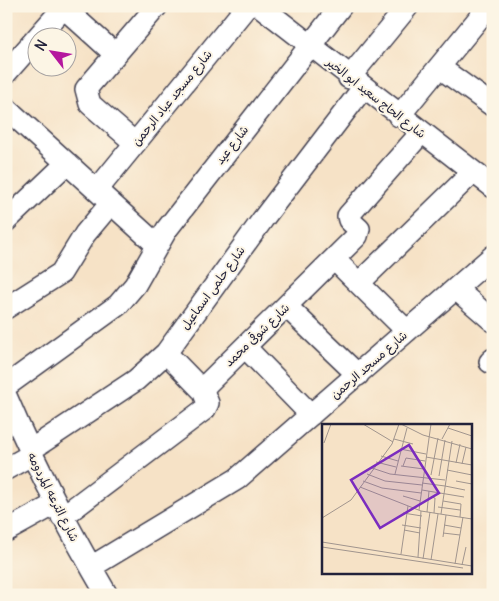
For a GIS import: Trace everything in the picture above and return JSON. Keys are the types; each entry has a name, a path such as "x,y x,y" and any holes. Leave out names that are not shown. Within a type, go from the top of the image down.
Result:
{"street":[{"path":"135,144 90,104 86,97 86,89 157,6"},
{"name":"شارع مسجد عباد الرحمن","path":"6,308 61,273 135,144 247,6"},
{"name":"شارع الحاج سعيد ابو الخير","path":"260,6 356,83 493,187"},
{"name":"شارع عيد","path":"6,386 118,305 135,285 157,245 341,6"},
{"name":"شارع حلمى اسماعيل","path":"6,469 136,380 166,353 263,219 408,6"},
{"path":"399,116 489,6"},
{"path":"6,73 64,7 115,54"},
{"path":"439,67 493,106"},
{"path":"10,118 67,163 157,245"},
{"name":"شارع شوقى محمد","path":"59,510 205,409 208,403 204,391 206,384 359,234 359,229 349,220 348,216 421,133"},
{"path":"6,221 67,163"},
{"path":"359,283 473,172"},
{"name":"شارع مسجد الرحمن","path":"91,567 237,479 493,256"},
{"path":"334,259 407,331"},
{"path":"456,289 493,321"},
{"path":"286,306 358,375"},
{"path":"245,347 312,415"},
{"path":"166,353 204,391"},
{"name":"شارع الترعه المردومه","path":"6,396 30,453 59,510 107,595"},
{"path":"6,531 59,510"}]}
